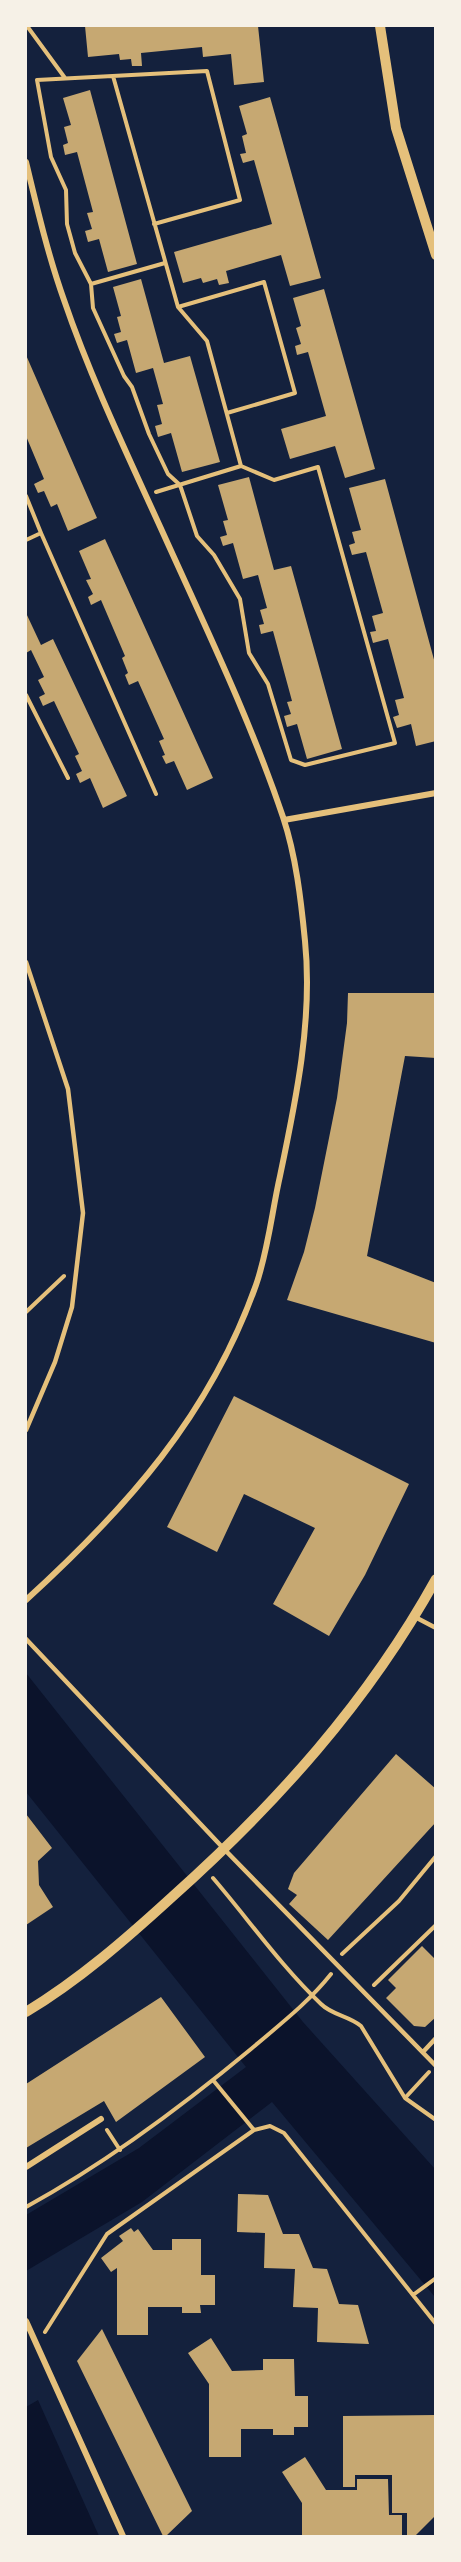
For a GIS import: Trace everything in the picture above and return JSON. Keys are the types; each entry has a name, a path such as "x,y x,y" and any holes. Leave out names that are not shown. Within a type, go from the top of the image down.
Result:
{"street":[{"path":"380,26 396,128 435,255"},
{"path":"26,162 63,299 91,371 216,646 284,820 299,892 306,945 307,997 294,1106 258,1282 232,1344 202,1399 164,1456 114,1514 26,1600"},
{"path":"284,820 435,793"},
{"path":"26,2012 78,1978 134,1932 225,1850 319,1750 386,1661 415,1617 435,1579"},
{"path":"26,2167 101,2119"},
{"path":"26,2321 123,2536"}],"lane":[{"path":"26,962 68,1089 78,1154 83,1213 72,1307 55,1362 26,1430"},
{"path":"415,1617 435,1628"},
{"path":"26,1639 335,1965 435,2065"},
{"path":"423,2052 435,2038"}],"path":[{"path":"27,26 65,79"},
{"path":"147,494 180,485 241,466 274,480 318,467 395,743 305,765 291,760 268,684 249,653 240,599 214,555 196,536 180,485 168,474 149,434 132,387 93,308 91,284 75,253 67,224 66,190 51,157 37,80 207,71 240,200 154,224"},
{"path":"112,76 178,307 207,341 241,466"},
{"path":"91,284 165,262"},
{"path":"178,307 264,282 295,393 226,413"},
{"path":"26,496 156,794"},
{"path":"26,540 41,534"},
{"path":"26,695 68,778"},
{"path":"26,1312 78,1264"},
{"path":"26,2207 120,2150 235,2062 299,2009 314,1996 335,1965 399,1901 435,1856"},
{"path":"204,1868 289,1971 328,2009 351,2018 361,2026 405,2098 435,2120"},
{"path":"365,1994 435,1925"},
{"path":"405,2098 435,2065"},
{"path":"213,2079 254,2130"},
{"path":"101,2119 120,2150"},
{"path":"42,2338 107,2234 254,2130 270,2126 284,2133 435,2324"},
{"path":"413,2295 435,2278"}],"water":[{"path":"26,1673 303,2022 435,2169 435,2297 272,2102 142,2202 26,2271 26,2215 139,2148 246,2067 26,1792"},
{"path":"38,2400 99,2536 26,2536 26,2407"}],"building":[{"path":"85,26 258,26 264,82 234,85 231,54 203,57 202,47 141,53 142,66 132,66 131,59 120,60 119,54 88,57"},
{"path":"90,90 137,264 108,272 99,239 88,242 85,231 92,229 87,213 93,212 77,152 65,155 63,145 68,143 64,127 71,125 63,98"},
{"path":"270,97 321,278 290,286 281,255 226,271 229,283 219,285 217,279 203,283 201,278 183,283 174,252 272,224 254,160 243,163 240,154 246,153 242,136 247,134 239,106"},
{"path":"141,279 164,363 190,356 220,462 182,472 171,433 158,437 155,426 162,424 157,405 163,404 153,368 136,373 127,340 117,343 114,334 121,332 117,317 121,316 113,287"},
{"path":"324,289 375,469 345,478 335,446 290,459 281,429 326,416 308,352 297,355 295,346 301,344 296,328 301,326 293,298"},
{"path":"26,355 97,518 68,531 57,504 51,507 44,491 38,493 34,484 44,479 26,436"},
{"path":"249,477 274,570 291,566 342,749 307,759 297,724 287,727 284,716 291,714 287,702 292,701 273,631 261,634 259,625 264,624 260,610 267,608 258,575 243,579 233,543 223,546 220,537 227,535 223,521 228,520 218,485"},
{"path":"385,479 436,667 436,741 416,746 411,724 397,728 393,717 399,715 395,700 404,698 388,639 373,643 370,632 376,631 372,616 383,613 366,552 352,555 349,545 355,543 352,532 361,530 349,488"},
{"path":"105,539 213,778 187,790 174,761 166,764 162,756 165,755 159,741 164,739 138,681 129,685 125,675 128,673 122,658 125,656 101,600 91,605 88,597 93,594 86,580 91,579 79,551"},
{"path":"26,613 41,645 53,639 127,796 103,808 90,778 80,783 76,774 82,771 75,756 79,754 54,701 43,706 39,697 45,694 38,680 44,677 31,650 26,653"},
{"path":"348,993 436,993 436,1058 405,1056 367,1256 436,1283 436,1343 287,1300 304,1252 315,1208 337,1098 347,1023"},
{"path":"234,1396 409,1484 365,1575 329,1636 273,1604 315,1528 244,1494 217,1552 167,1527"},
{"path":"396,1754 436,1789 436,1822 328,1940 289,1904 297,1895 288,1889 294,1873"},
{"path":"26,1814 52,1848 38,1861 39,1885 53,1907 26,1925"},
{"path":"422,1946 436,1960 436,2017 425,2027 414,2026 386,1998 396,1988 388,1980"},
{"path":"161,1997 205,2057 116,2122 104,2101 26,2148 26,2084"},
{"path":"238,2194 268,2195 283,2234 299,2234 313,2268 327,2269 339,2304 358,2305 369,2344 317,2342 318,2308 293,2307 295,2269 264,2268 265,2233 237,2232"},
{"path":"131,2228 134,2232 138,2229 153,2250 172,2250 172,2239 201,2239 201,2275 215,2275 215,2305 200,2305 201,2313 182,2313 182,2307 148,2307 148,2335 117,2335 117,2268 111,2272 101,2258 123,2241 119,2236"},
{"path":"102,2329 192,2511 166,2536 163,2536 77,2361"},
{"path":"211,2338 232,2371 263,2370 263,2359 294,2359 295,2396 308,2396 308,2427 294,2427 294,2435 273,2435 273,2429 241,2429 241,2457 209,2457 209,2384 188,2353"},
{"path":"436,2415 436,2515 415,2536 407,2536 407,2513 392,2513 392,2475 355,2475 355,2487 343,2487 343,2416"},
{"path":"305,2457 326,2490 357,2490 357,2479 388,2479 389,2515 402,2515 402,2536 302,2536 302,2503 282,2472"}]}
